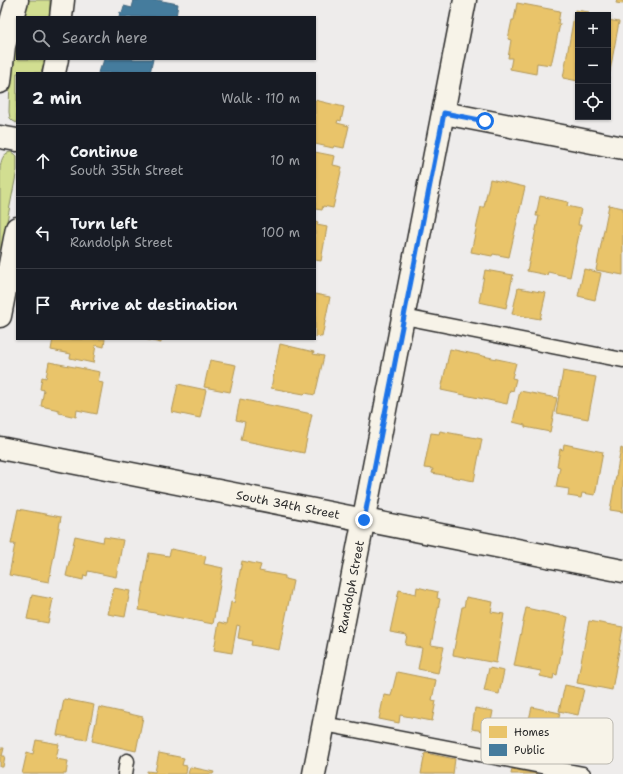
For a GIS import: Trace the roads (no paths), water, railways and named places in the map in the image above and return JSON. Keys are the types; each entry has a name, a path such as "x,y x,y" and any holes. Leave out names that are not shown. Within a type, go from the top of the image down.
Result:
{"street":[{"path":"0,82 4,46 17,0"},
{"path":"61,16 63,0"},
{"name":"Randolph Street","path":"314,774 465,0"},
{"path":"54,72 57,60"},
{"path":"444,113 623,148"},
{"path":"0,137 16,140"},
{"path":"0,316 16,233"},
{"name":"South 34th Street","path":"0,448 623,571"}],"lane":[{"path":"404,317 623,360"},
{"path":"324,724 481,754"},
{"path":"531,764 583,774"}]}
